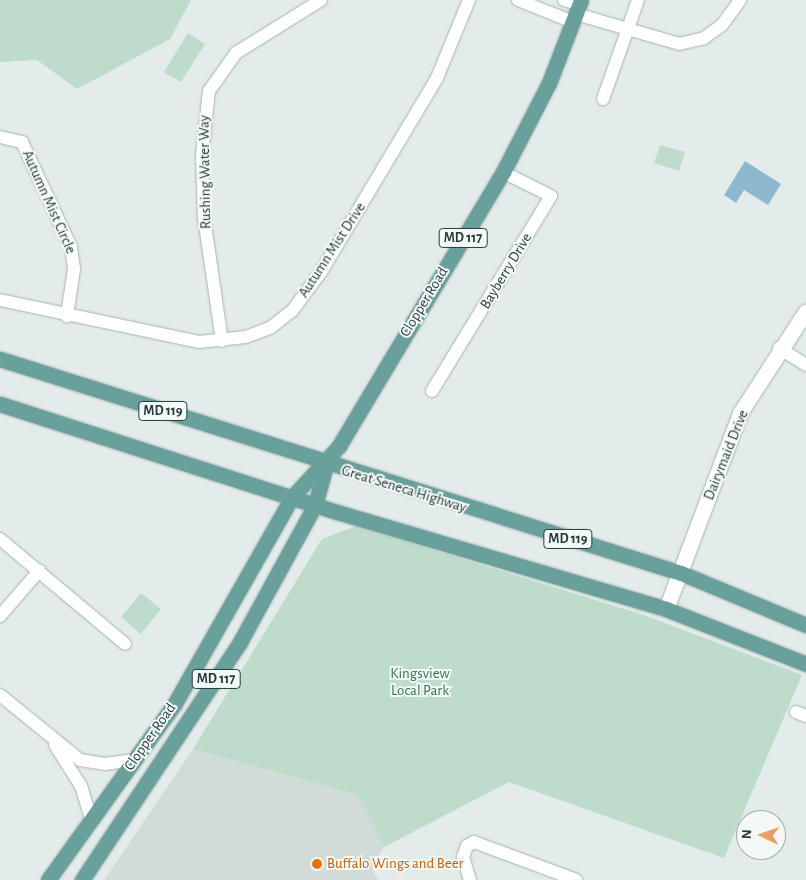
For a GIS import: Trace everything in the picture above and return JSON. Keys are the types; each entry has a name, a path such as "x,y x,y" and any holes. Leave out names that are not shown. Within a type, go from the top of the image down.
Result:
{"main road":[{"name":"Clopper Road","path":"48,880 92,822 133,760 175,703 292,497 326,465 503,172 549,83 577,10"},
{"name":"Great Seneca Highway","path":"0,359 326,465 681,574 806,625"},
{"name":"MD 119","path":"0,404 316,505 666,609 806,664"},
{"name":"Clopper Road","path":"82,880 240,642 316,505 326,465"}],"street":[{"name":"Rushing Water Way","path":"222,341 204,218 202,156 209,91 236,53 321,0"},
{"name":"Autumn Mist Drive","path":"0,300 67,316 199,342 222,341 270,328 305,295 437,78 470,0"},
{"path":"518,0 577,10 629,30 679,44 704,38 722,25 740,0"},
{"path":"564,0 577,10"},
{"path":"603,99 629,30 638,0"},
{"name":"Autumn Mist Circle","path":"0,137 22,142 71,247 74,268 67,316"},
{"name":"Bayberry Drive","path":"432,391 551,196 503,172"},
{"name":"Dairymaid Drive","path":"666,609 681,574 740,413 779,348 806,311"},
{"path":"779,348 806,365"},
{"path":"0,539 125,644"},
{"path":"0,616 39,571"},
{"path":"0,695 52,741 80,760 105,764 133,760"},
{"path":"52,741 81,786 92,822"},
{"path":"470,880 463,857 467,846 474,842 576,880"}],"shaded area":[{"path":"193,749 358,795 384,847 372,868 378,880 104,880"}],"green space":[{"path":"0,0 191,0 170,39 77,89 37,60 0,62"},
{"path":"188,33 205,44 181,82 164,72"},
{"path":"660,145 685,152 679,171 654,163"},
{"name":"Kingsview Local Park","path":"356,526 644,615 802,675 744,810 736,810 736,830 724,858 509,782 384,847 358,795 193,749 322,539"},
{"path":"141,593 161,609 141,634 121,617"}],"water":[{"path":"745,161 781,184 768,205 744,190 736,203 724,195"}],"place":[{"name":"Buffalo Wings and Beer","path":"317,864"}]}
